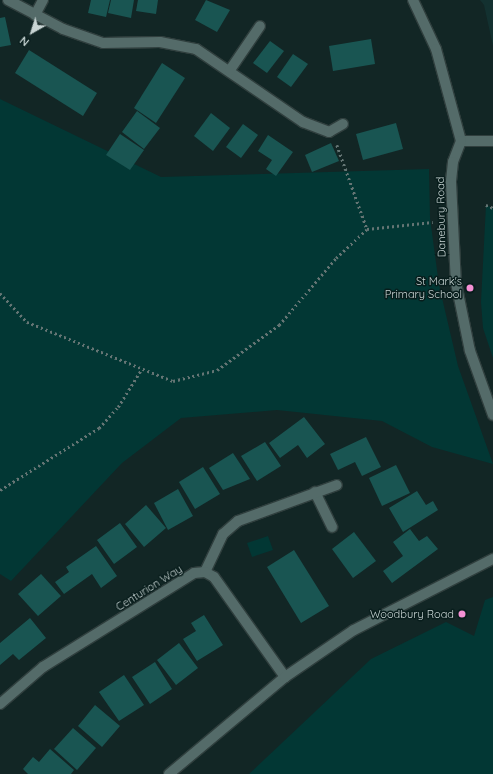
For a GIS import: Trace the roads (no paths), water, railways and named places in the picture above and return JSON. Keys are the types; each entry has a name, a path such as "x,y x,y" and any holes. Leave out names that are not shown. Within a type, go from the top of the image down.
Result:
{"street":[{"path":"8,0 34,15 103,43 185,45 230,70 303,122 329,132 343,124"},
{"path":"34,15 43,0"},
{"path":"413,0 436,49 461,141 493,141"},
{"path":"230,70 260,26"},
{"name":"Danebury Road","path":"461,141 453,162 451,182 456,283 470,351 493,415"},
{"path":"285,677 214,577 205,572 223,534 238,521 337,485"},
{"path":"315,492 332,527"},
{"path":"169,774 285,677 354,630 493,559"},
{"name":"Centurion Way","path":"0,704 42,667 194,573 205,572"}],"place":[{"name":"St Mark's Primary School","path":"470,288"},
{"name":"Woodbury Road","path":"462,614"}]}
